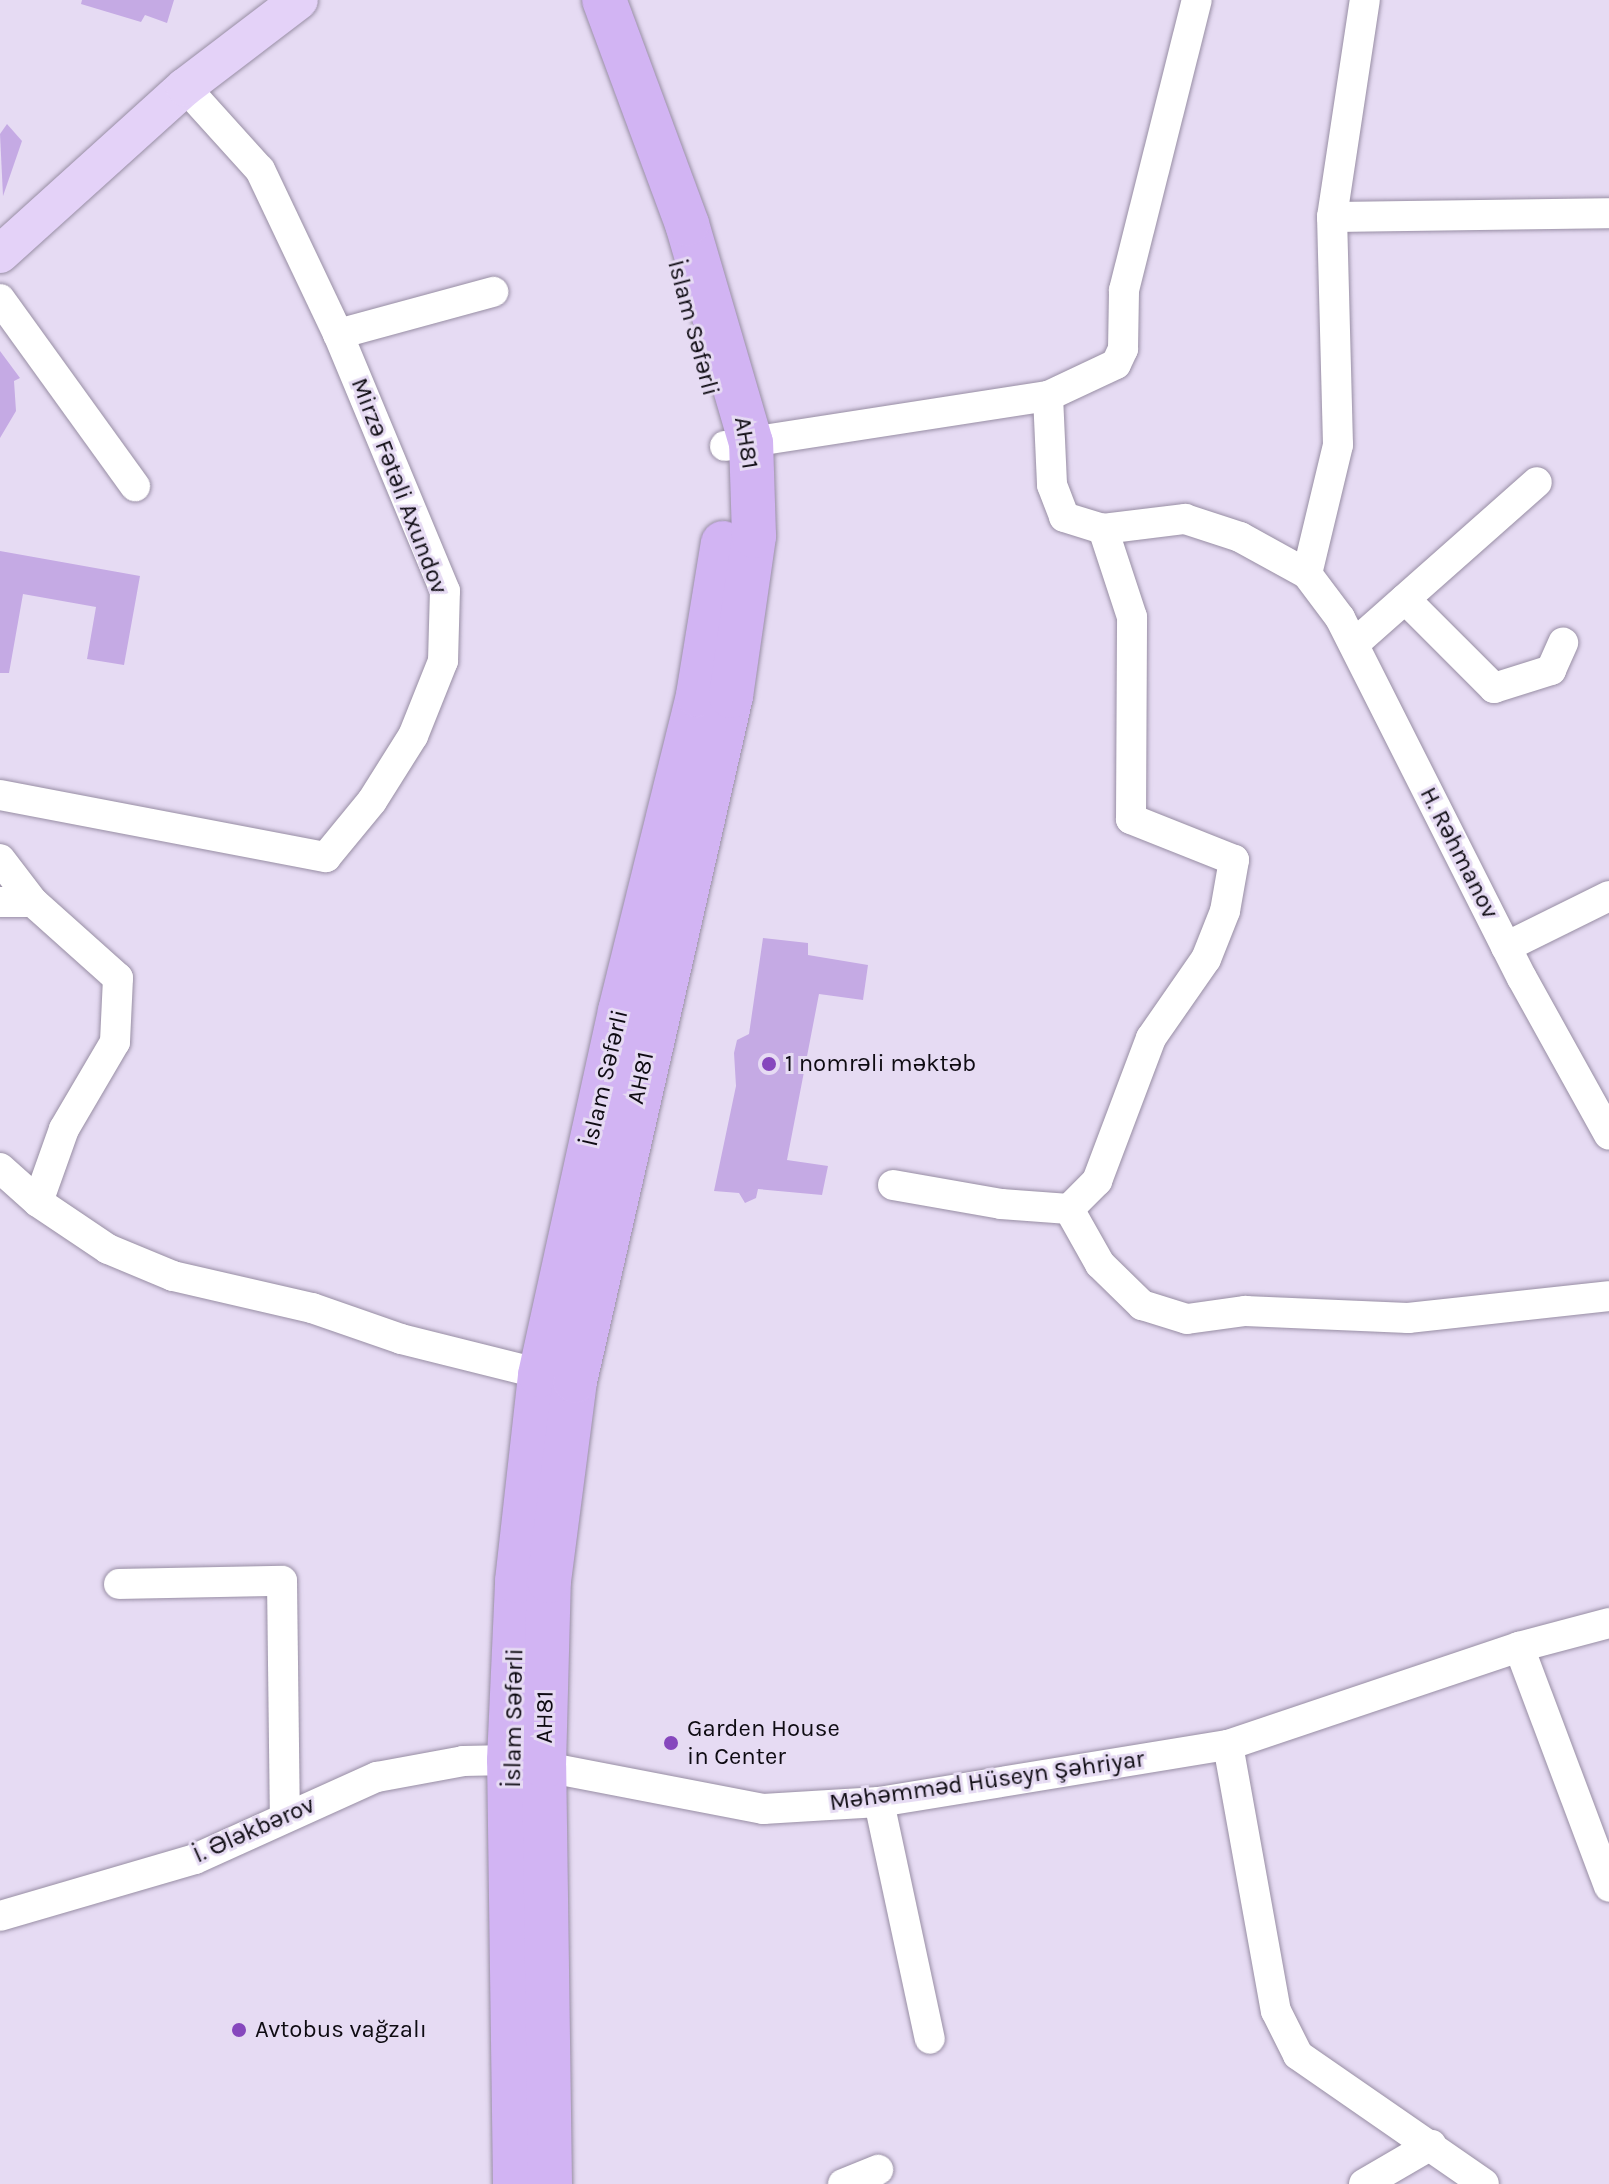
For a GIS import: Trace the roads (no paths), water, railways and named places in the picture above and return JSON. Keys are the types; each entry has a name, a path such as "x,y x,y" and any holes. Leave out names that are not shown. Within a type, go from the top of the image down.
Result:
{"highway":[{"name":"İslam Səfərli","path":"582,0 669,235 738,444"},
{"name":"AH81","path":"550,2184 527,1763 549,1581 558,1378 731,696 754,536 738,444 687,224 604,0"},
{"name":"İslam Səfərli","path":"515,2184 527,1763"}],"main road":[{"path":"0,254 185,87 299,0"}],"street":[{"path":"738,444 1048,396 1116,364 1123,349 1124,290 1197,0"},
{"path":"1048,396 1052,485 1064,517 1103,529 1185,519 1240,537 1307,574 1338,445 1332,217 1350,126 1365,0"},
{"name":"Mirzə Fətəli Axundov","path":"0,795 326,857 372,801 413,736 443,661 445,591 338,334 260,170 185,87"},
{"path":"1332,217 1609,213"},
{"path":"338,334 493,292"},
{"path":"0,299 135,486"},
{"path":"1354,644 1537,482"},
{"path":"893,1185 1001,1204 1069,1209 1097,1181 1151,1038 1206,959 1225,911 1234,860 1131,819 1132,617 1103,529"},
{"name":"H. Rəhmanov","path":"1307,574 1354,644 1506,947 1609,1133"},
{"path":"1405,599 1494,688 1551,670 1563,643"},
{"path":"0,859 33,902 118,978 121,1008 115,1042 64,1129 38,1202"},
{"path":"1506,947 1609,896"},
{"path":"0,902 33,902"},
{"path":"0,1168 38,1202 108,1249 173,1276 312,1308 401,1339 558,1378"},
{"path":"1069,1209 1100,1264 1142,1305 1187,1319 1245,1311 1408,1318 1609,1296"},
{"path":"119,1584 282,1581 285,1814"},
{"name":"Məhəmməd Hüseyn Şəhriyar","path":"527,1763 763,1809 879,1802 1228,1745 1519,1647 1609,1623"},
{"path":"1519,1647 1609,1887"},
{"path":"1228,1745 1276,2011 1298,2055 1484,2184"},
{"name":"İ. Ələkbərov","path":"0,1916 195,1859 285,1814 377,1777 463,1761 527,1763"},
{"path":"879,1802 930,2039"},
{"path":"1364,2184 1431,2145"},
{"path":"843,2184 878,2170"}],"place":[{"name":"1 nomrəli məktəb","path":"769,1064"},
{"name":"Garden House in Center","path":"671,1743"},
{"name":"Avtobus vağzalı","path":"239,2030"}]}
